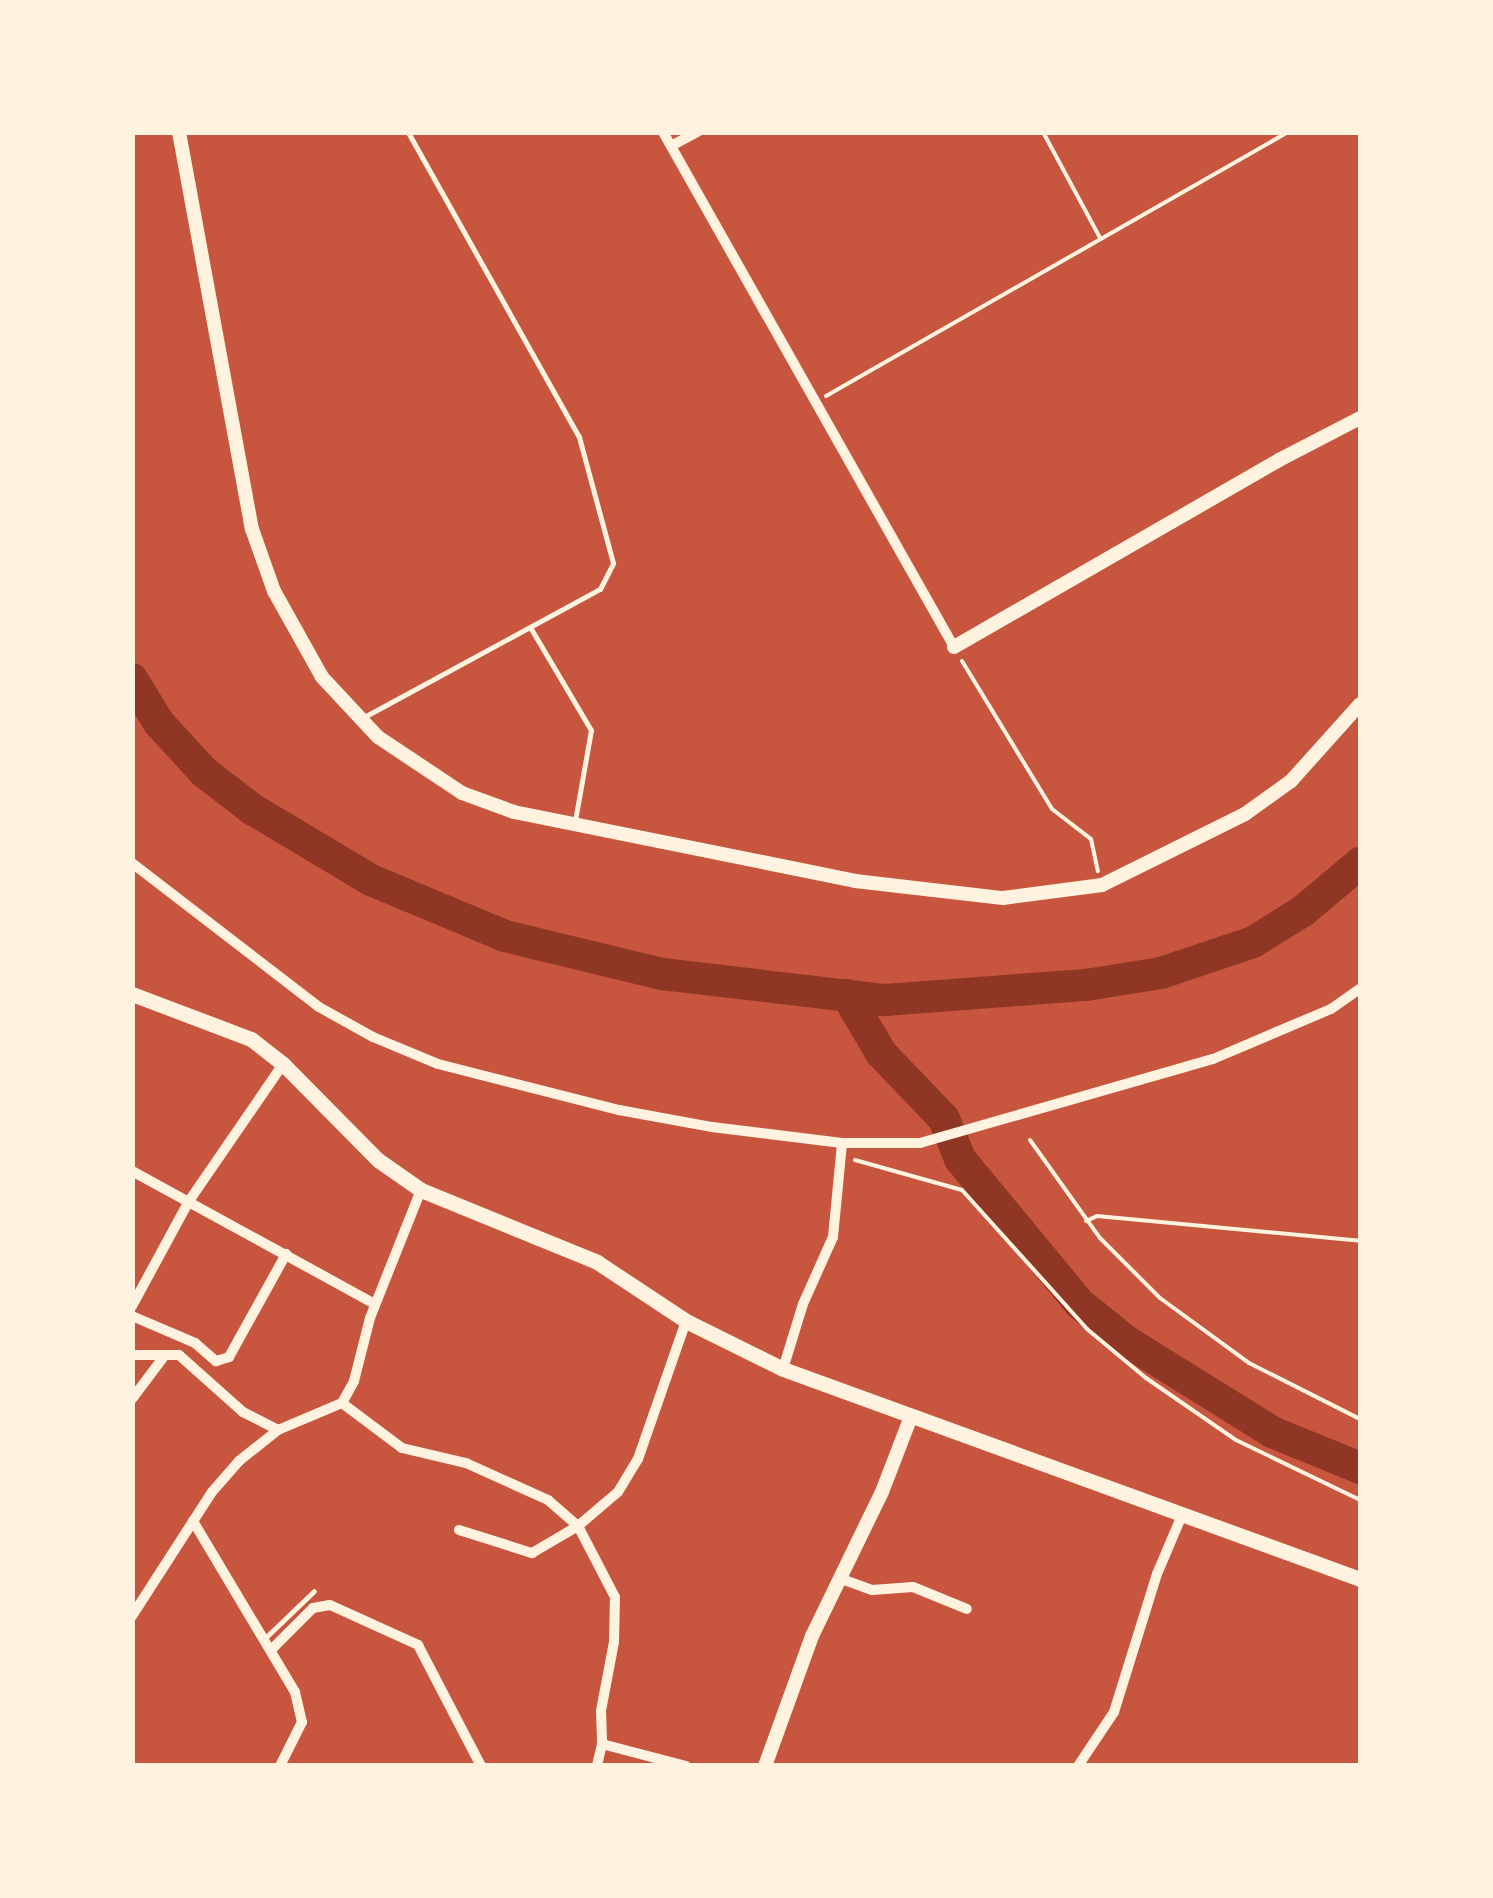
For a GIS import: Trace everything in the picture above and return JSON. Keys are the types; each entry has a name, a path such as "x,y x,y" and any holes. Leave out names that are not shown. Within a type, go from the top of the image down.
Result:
{"main road":[{"path":"132,994 250,1039 282,1064 348,1133 421,1190 562,1245 686,1321 783,1370 1360,1579"}],"street":[{"path":"170,132 181,138 252,529 274,591 322,677 378,737 462,794 514,812 927,892 1004,898 1102,885 1245,814 1291,782 1360,704"},
{"path":"663,132 954,647 1279,460 1360,418"},
{"path":"671,146 696,132"},
{"path":"132,863 319,1007 372,1037 438,1064 618,1110 842,1143 920,1142 1213,1060 1331,1009 1360,989"},
{"path":"132,1306 188,1200 282,1064"},
{"path":"783,1370 803,1304 833,1238 842,1143"},
{"path":"132,1171 376,1304"},
{"path":"132,1616 193,1521 239,1461 278,1430 342,1403 354,1382 376,1304 421,1190"},
{"path":"132,1316 195,1343 216,1361 229,1357 286,1254"},
{"path":"459,1530 532,1552 578,1526 618,1492 638,1460 686,1321"},
{"path":"132,1355 179,1356 243,1412 278,1430"},
{"path":"132,1399 165,1356"},
{"path":"342,1403 402,1448 466,1462 548,1500 578,1526 615,1597 614,1642 600,1711 602,1744 597,1766"},
{"path":"765,1766 839,1578 882,1492 910,1419"},
{"path":"1078,1766 1114,1712 1157,1574 1182,1515"},
{"path":"193,1521 295,1692 302,1722 280,1766"},
{"path":"839,1578 872,1590 913,1587 966,1609"},
{"path":"271,1650 313,1608 330,1605 418,1645 481,1766"},
{"path":"602,1744 686,1766"}],"lane":[{"path":"362,719 600,589 613,563 579,437 408,132"},
{"path":"530,627 591,730 574,824"},
{"path":"264,1639 314,1591"}],"path":[{"path":"1044,132 1101,239"},
{"path":"813,403 1288,132"},
{"path":"954,647 1052,809 1090,839 1102,885"},
{"path":"1030,1140 1086,1220 1160,1298 1249,1364 1360,1418"},
{"path":"840,1156 962,1190 1087,1329 1146,1378 1236,1440 1360,1500"},
{"path":"1086,1220 1097,1216 1360,1240"}],"waterway":[{"path":"132,679 159,723 204,772 252,809 371,880 505,936 662,974 885,1000 1086,985 1161,973 1253,942 1303,911 1360,863"},
{"path":"847,995 881,1053 944,1119 960,1159 1080,1304 1126,1341 1272,1432 1360,1468"}]}
